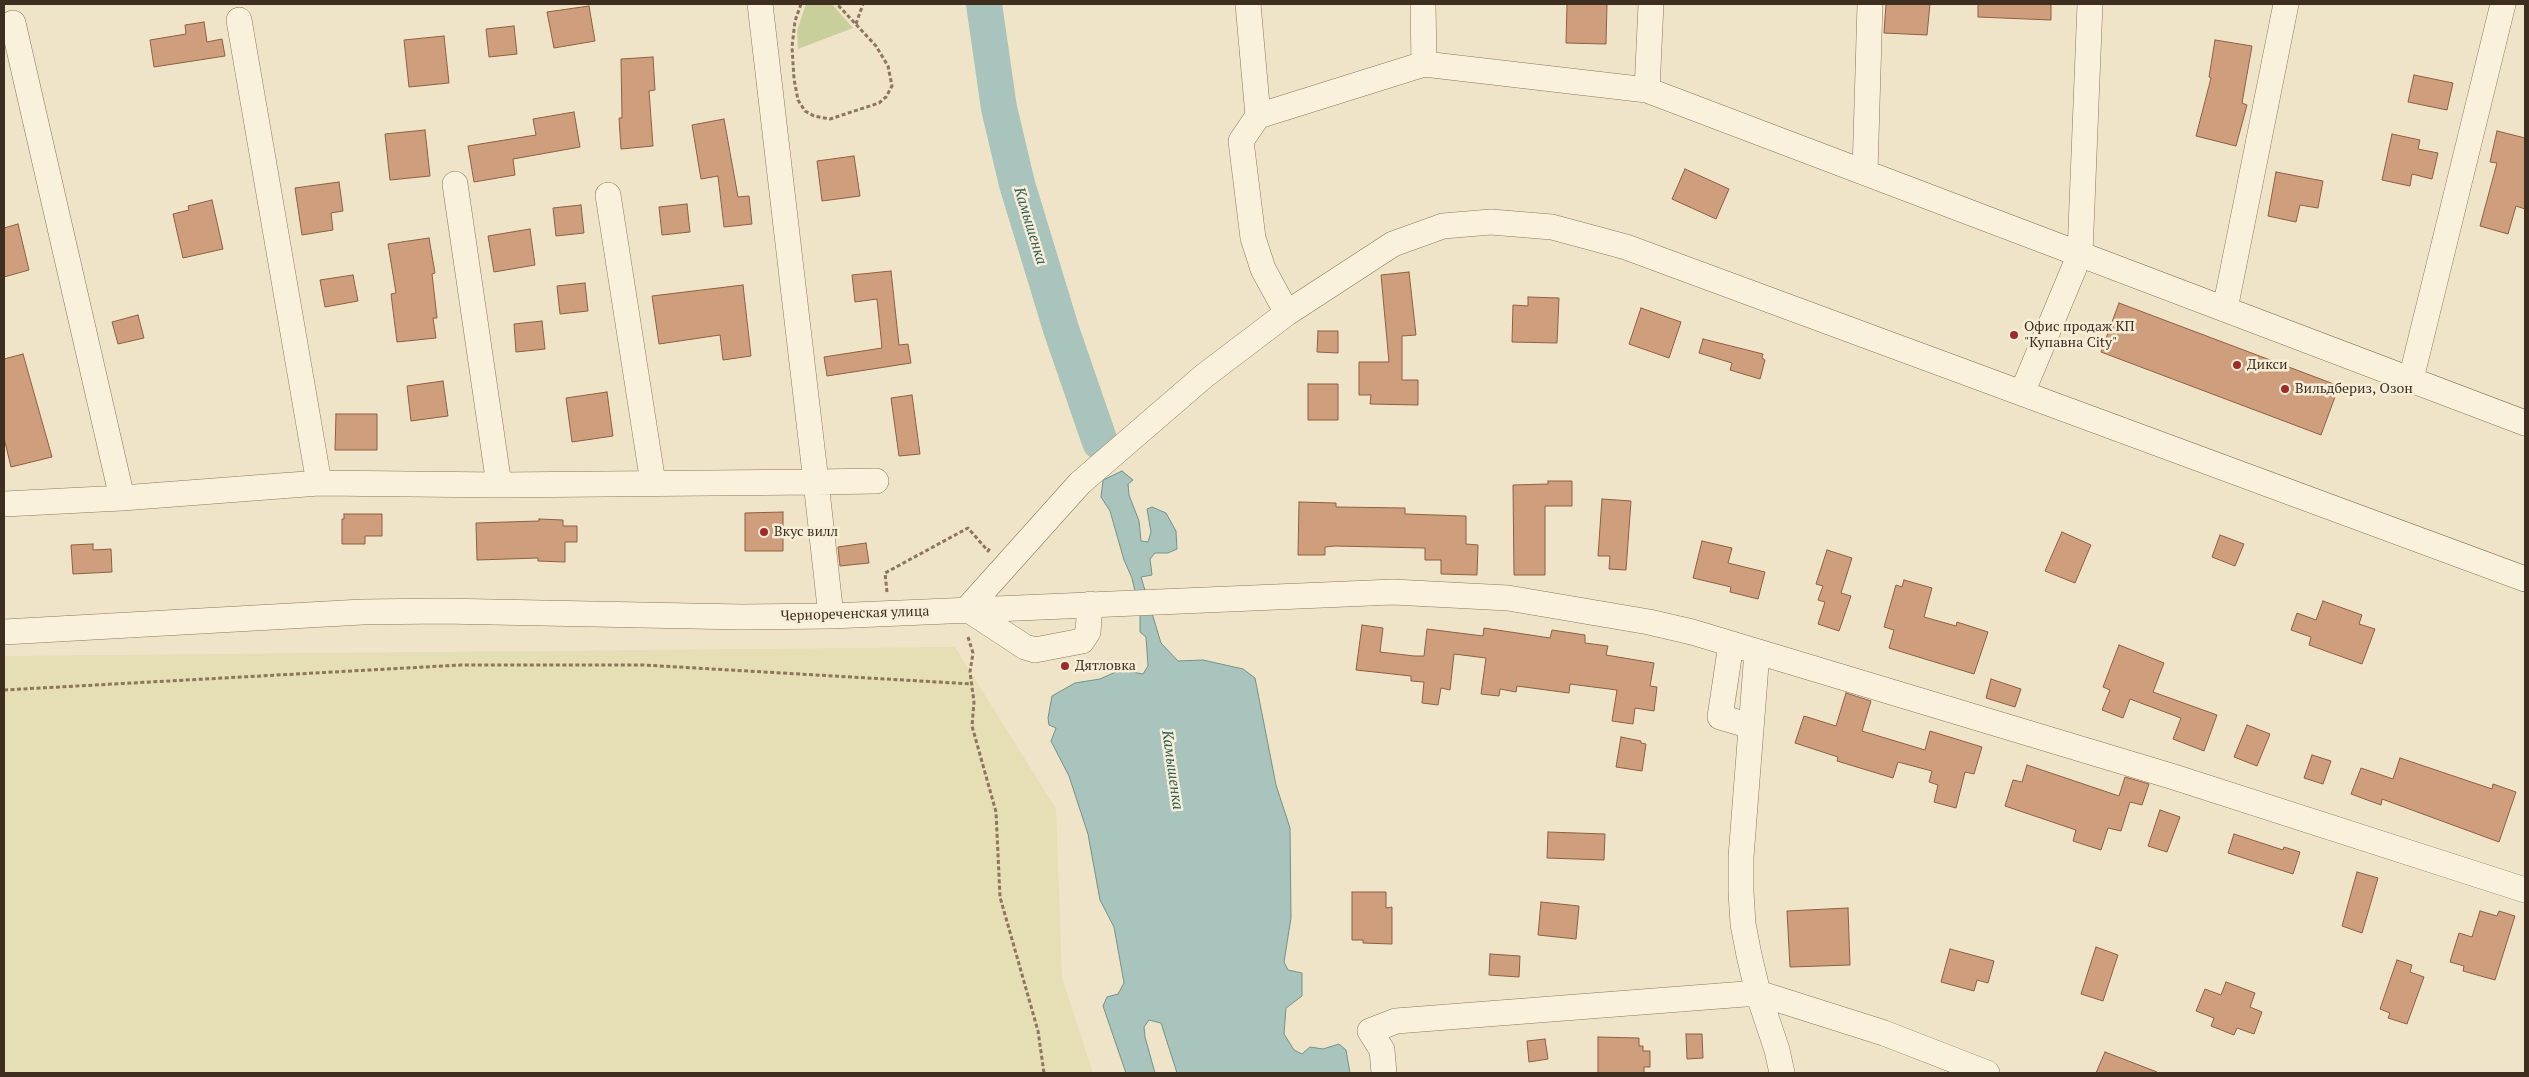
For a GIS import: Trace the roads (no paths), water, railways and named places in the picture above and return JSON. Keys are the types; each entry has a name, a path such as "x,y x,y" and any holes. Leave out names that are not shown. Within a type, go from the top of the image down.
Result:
{"street":[{"path":"760,4 831,616"},
{"path":"1248,4 1258,116"},
{"path":"1423,4 1424,64"},
{"path":"1647,90 1651,4"},
{"path":"1864,172 1870,4"},
{"path":"2022,393 2080,254 2090,4"},
{"path":"2225,309 2286,4"},
{"path":"2411,379 2503,4"},
{"path":"239,20 319,483"},
{"path":"13,23 122,498"},
{"path":"1287,313 1263,269 1253,238 1241,141 1258,116 1424,64 1647,90 2525,423"},
{"path":"454,184 499,485"},
{"path":"608,195 653,483"},
{"path":"1090,604 1088,632 1082,641 1035,650 967,620 1080,482 1204,376 1287,313 1358,264 1393,244 1419,233 1465,223 1520,223 1552,227 1626,247 2525,579"},
{"path":"4,504 122,498 319,483 499,485 876,481"},
{"name":"Чернореченская улица","path":"4,632 362,612 452,611 742,617 831,616 967,620 1090,604 1124,602 1393,592 1472,595 1546,603 1649,622 1731,644 2174,777 2525,890"},
{"path":"1731,644 1720,717 1751,726"},
{"path":"1757,652 1741,857 1741,892 1743,924 1758,993 1777,1050 1782,1073"},
{"path":"1384,1073 1382,1050 1370,1031 1396,1021 1758,993 1884,1033 1987,1073"}],"water":[{"path":"1122,471 1133,480 1128,484 1129,495 1139,521 1141,541 1148,542 1151,532 1147,509 1152,507 1166,513 1176,531 1177,549 1168,553 1155,553 1150,559 1152,575 1141,577 1161,643 1178,661 1203,660 1243,669 1255,678 1276,785 1290,828 1291,918 1284,962 1288,970 1302,973 1302,996 1286,1008 1284,1034 1294,1050 1302,1054 1310,1047 1323,1049 1339,1044 1346,1050 1350,1073 1177,1073 1161,1023 1149,1020 1144,1027 1145,1037 1155,1073 1126,1073 1103,1006 1107,997 1118,994 1124,983 1114,927 1100,900 1088,834 1069,776 1051,741 1056,728 1049,725 1048,718 1052,696 1075,683 1100,679 1120,670 1143,674 1148,666 1146,637 1140,632 1140,614 1132,578 1124,560 1110,511 1101,497 1103,480"}],"waterway":[{"name":"Камышенка","path":"984,4 999,108 1017,184 1061,329 1100,442"}],"place":[{"name":"Офис продаж КП \"Купавна City\"","path":"2014,335"},
{"name":"Дикси","path":"2237,365"},
{"name":"Вильдбериз, Озон","path":"2285,389"},
{"name":"Вкус вилл","path":"764,532"},
{"name":"Дятловка","path":"1065,666"}]}
